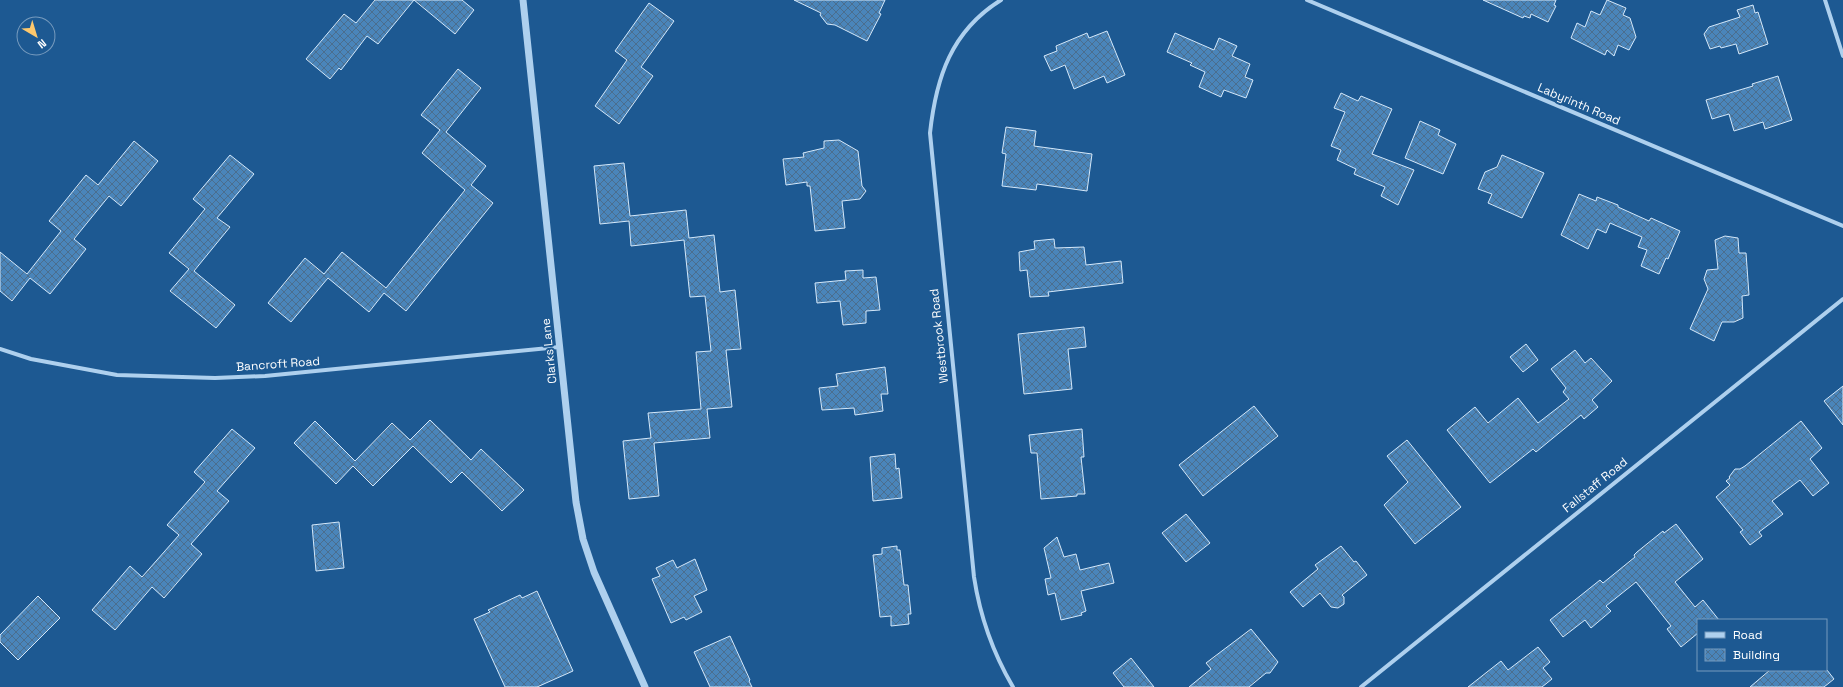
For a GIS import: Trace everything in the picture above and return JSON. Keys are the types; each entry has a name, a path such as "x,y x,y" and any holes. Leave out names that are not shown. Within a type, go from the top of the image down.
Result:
{"street":[{"name":"Clarks Lane","path":"523,0 576,502 583,539 594,572 645,687"},
{"name":"Westbrook Road","path":"1001,0 983,11 950,53 940,79 933,105 930,133 977,597 997,658 1013,687"},
{"name":"Labyrinth Road","path":"1307,0 1843,226"},
{"path":"1825,0 1843,56"},
{"name":"Fallstaff Road","path":"1361,687 1843,299"},
{"name":"Bancroft Road","path":"0,349 31,359 117,375 215,378 265,376 559,347"}],"building":[{"path":"375,0 414,0 378,44 367,36 341,70 339,68 330,79 306,59 344,14 356,23"},
{"path":"414,0 462,0 474,10 455,34"},
{"path":"794,0 885,0 879,13 881,14 867,41 835,25 827,24 820,15 821,13"},
{"path":"1483,0 1556,0 1554,5 1556,6 1548,22 1531,14 1530,18 1524,16 1523,18"},
{"path":"1607,0 1626,8 1623,15 1630,18 1636,37 1629,50 1618,45 1614,56 1607,50 1605,55 1571,38 1577,23 1585,27 1591,11 1600,15"},
{"path":"649,3 674,21 641,67 653,76 619,124 595,106 627,60 615,51"},
{"path":"1753,5 1755,13 1758,12 1768,44 1739,54 1736,44 1710,49 1704,34 1709,27 1740,17 1737,10"},
{"path":"1107,31 1125,75 1107,83 1104,76 1074,89 1065,65 1051,71 1044,56 1057,51 1056,46 1087,33 1089,38"},
{"path":"1175,33 1214,50 1219,38 1237,46 1232,56 1250,64 1245,77 1253,80 1246,98 1224,90 1221,97 1199,87 1205,72 1190,65 1192,63 1167,52"},
{"path":"458,69 481,88 446,132 486,166 471,185 493,203 406,311 384,293 369,312 328,278 291,322 268,303 305,258 324,274 342,252 386,288 465,190 422,153 440,130 421,115"},
{"path":"1778,76 1792,120 1765,129 1763,122 1734,131 1729,114 1712,119 1706,100 1753,86 1752,84"},
{"path":"1341,93 1358,101 1361,96 1392,109 1372,154 1414,170 1398,205 1381,196 1385,187 1354,174 1356,169 1337,160 1341,150 1331,146 1345,112 1334,108"},
{"path":"1420,121 1440,130 1438,135 1456,144 1443,174 1405,158"},
{"path":"1006,127 1036,131 1034,146 1092,154 1087,191 1037,184 1036,190 1002,186 1006,154 1002,153"},
{"path":"839,140 858,151 862,186 866,191 860,199 842,201 845,228 815,231 810,186 807,186 807,182 786,185 783,159 804,157 803,153 824,148 824,141"},
{"path":"134,141 158,161 121,206 109,196 74,239 86,249 50,294 30,278 12,301 0,291 0,252 27,274 61,231 49,221 86,175 98,185"},
{"path":"230,155 254,174 217,218 230,227 194,271 235,305 216,328 170,291 189,269 169,253 205,209 193,199"},
{"path":"1502,155 1544,173 1522,218 1488,203 1492,194 1478,189 1485,172 1497,167"},
{"path":"624,163 630,216 686,210 689,238 714,235 720,292 735,290 741,349 726,350 732,407 707,409 710,438 654,443 659,496 629,499 623,441 651,438 648,413 701,409 696,352 711,351 705,296 690,297 684,240 631,246 629,221 600,224 594,166"},
{"path":"1579,194 1596,201 1597,197 1618,205 1618,207 1649,221 1651,218 1680,231 1668,259 1666,258 1659,274 1641,266 1647,250 1638,247 1642,237 1610,223 1606,233 1597,229 1588,249 1561,235"},
{"path":"1725,236 1738,238 1739,253 1746,253 1749,295 1742,296 1743,318 1734,322 1722,322 1714,341 1690,329 1708,289 1704,279 1707,270 1718,269 1715,240"},
{"path":"1054,239 1055,248 1084,247 1086,265 1121,261 1123,283 1048,292 1049,296 1030,297 1027,270 1020,271 1019,252 1035,249 1034,241"},
{"path":"863,270 863,278 876,277 880,310 866,311 866,323 843,325 840,301 817,303 815,283 846,280 845,271"},
{"path":"1084,327 1086,347 1068,349 1072,389 1024,394 1018,334"},
{"path":"1526,344 1538,360 1523,372 1510,357"},
{"path":"1575,350 1585,363 1591,358 1612,381 1592,400 1598,407 1584,419 1581,415 1536,452 1533,449 1490,483 1447,430 1475,407 1488,423 1518,398 1538,423 1569,399 1563,392 1566,388 1551,369"},
{"path":"885,367 888,394 881,394 883,411 855,415 854,408 822,410 819,388 838,386 836,374"},
{"path":"1843,386 1843,425 1824,401"},
{"path":"1254,406 1278,436 1203,496 1179,465"},
{"path":"430,420 471,460 481,449 524,490 502,511 462,472 451,483 413,446 373,486 353,466 336,484 294,443 315,421 355,461 392,423 410,440"},
{"path":"1801,421 1822,448 1810,459 1829,483 1813,496 1800,480 1772,501 1783,514 1759,532 1762,536 1750,545 1740,532 1743,530 1716,497 1730,485 1726,481 1730,478 1729,477 1735,469 1740,469 1745,466"},
{"path":"232,429 255,448 217,491 229,501 191,544 202,554 164,598 152,587 115,630 92,610 130,566 142,577 179,535 167,525 205,482 194,472"},
{"path":"1082,429 1084,457 1081,457 1085,494 1041,499 1037,453 1031,453 1029,435"},
{"path":"1407,440 1461,507 1415,544 1384,505 1408,482 1387,456"},
{"path":"895,454 896,469 899,468 902,498 873,501 870,457"},
{"path":"1186,514 1210,543 1186,562 1162,533"},
{"path":"339,522 344,568 316,571 312,525"},
{"path":"1676,524 1703,559 1675,582 1695,607 1703,600 1718,619 1697,619 1697,634 1681,647 1667,629 1671,626 1636,582 1606,606 1611,611 1591,628 1585,620 1563,637 1550,620 1600,580 1603,583 1635,557 1634,555 1637,552 1663,531 1664,533"},
{"path":"1057,537 1064,557 1076,554 1080,570 1109,563 1114,583 1081,591 1086,611 1081,613 1082,615 1061,620 1055,593 1048,595 1045,579 1051,578 1044,548"},
{"path":"897,546 897,550 900,550 904,585 908,585 911,614 908,614 909,624 891,626 891,616 880,617 873,555 882,554 882,548"},
{"path":"1341,546 1367,575 1342,595 1344,597 1344,604 1338,608 1331,607 1320,593 1303,607 1290,592 1318,569 1315,565"},
{"path":"695,559 707,590 694,596 702,612 686,620 684,617 671,623 652,579 660,576 656,568 673,560 677,568"},
{"path":"537,591 573,671 537,687 505,687 474,619 490,612 488,610 520,595 522,598"},
{"path":"38,596 60,618 18,660 0,642 0,635"},
{"path":"1251,629 1278,662 1270,673 1266,673 1249,687 1189,687 1211,669 1206,663"},
{"path":"730,636 752,687 710,687 694,652"},
{"path":"1538,647 1550,662 1543,668 1552,679 1542,687 1468,687 1501,661 1508,670"},
{"path":"1131,658 1154,687 1124,687 1113,673"},
{"path":"1827,670 1834,679 1824,687 1750,687 1769,671"}]}
